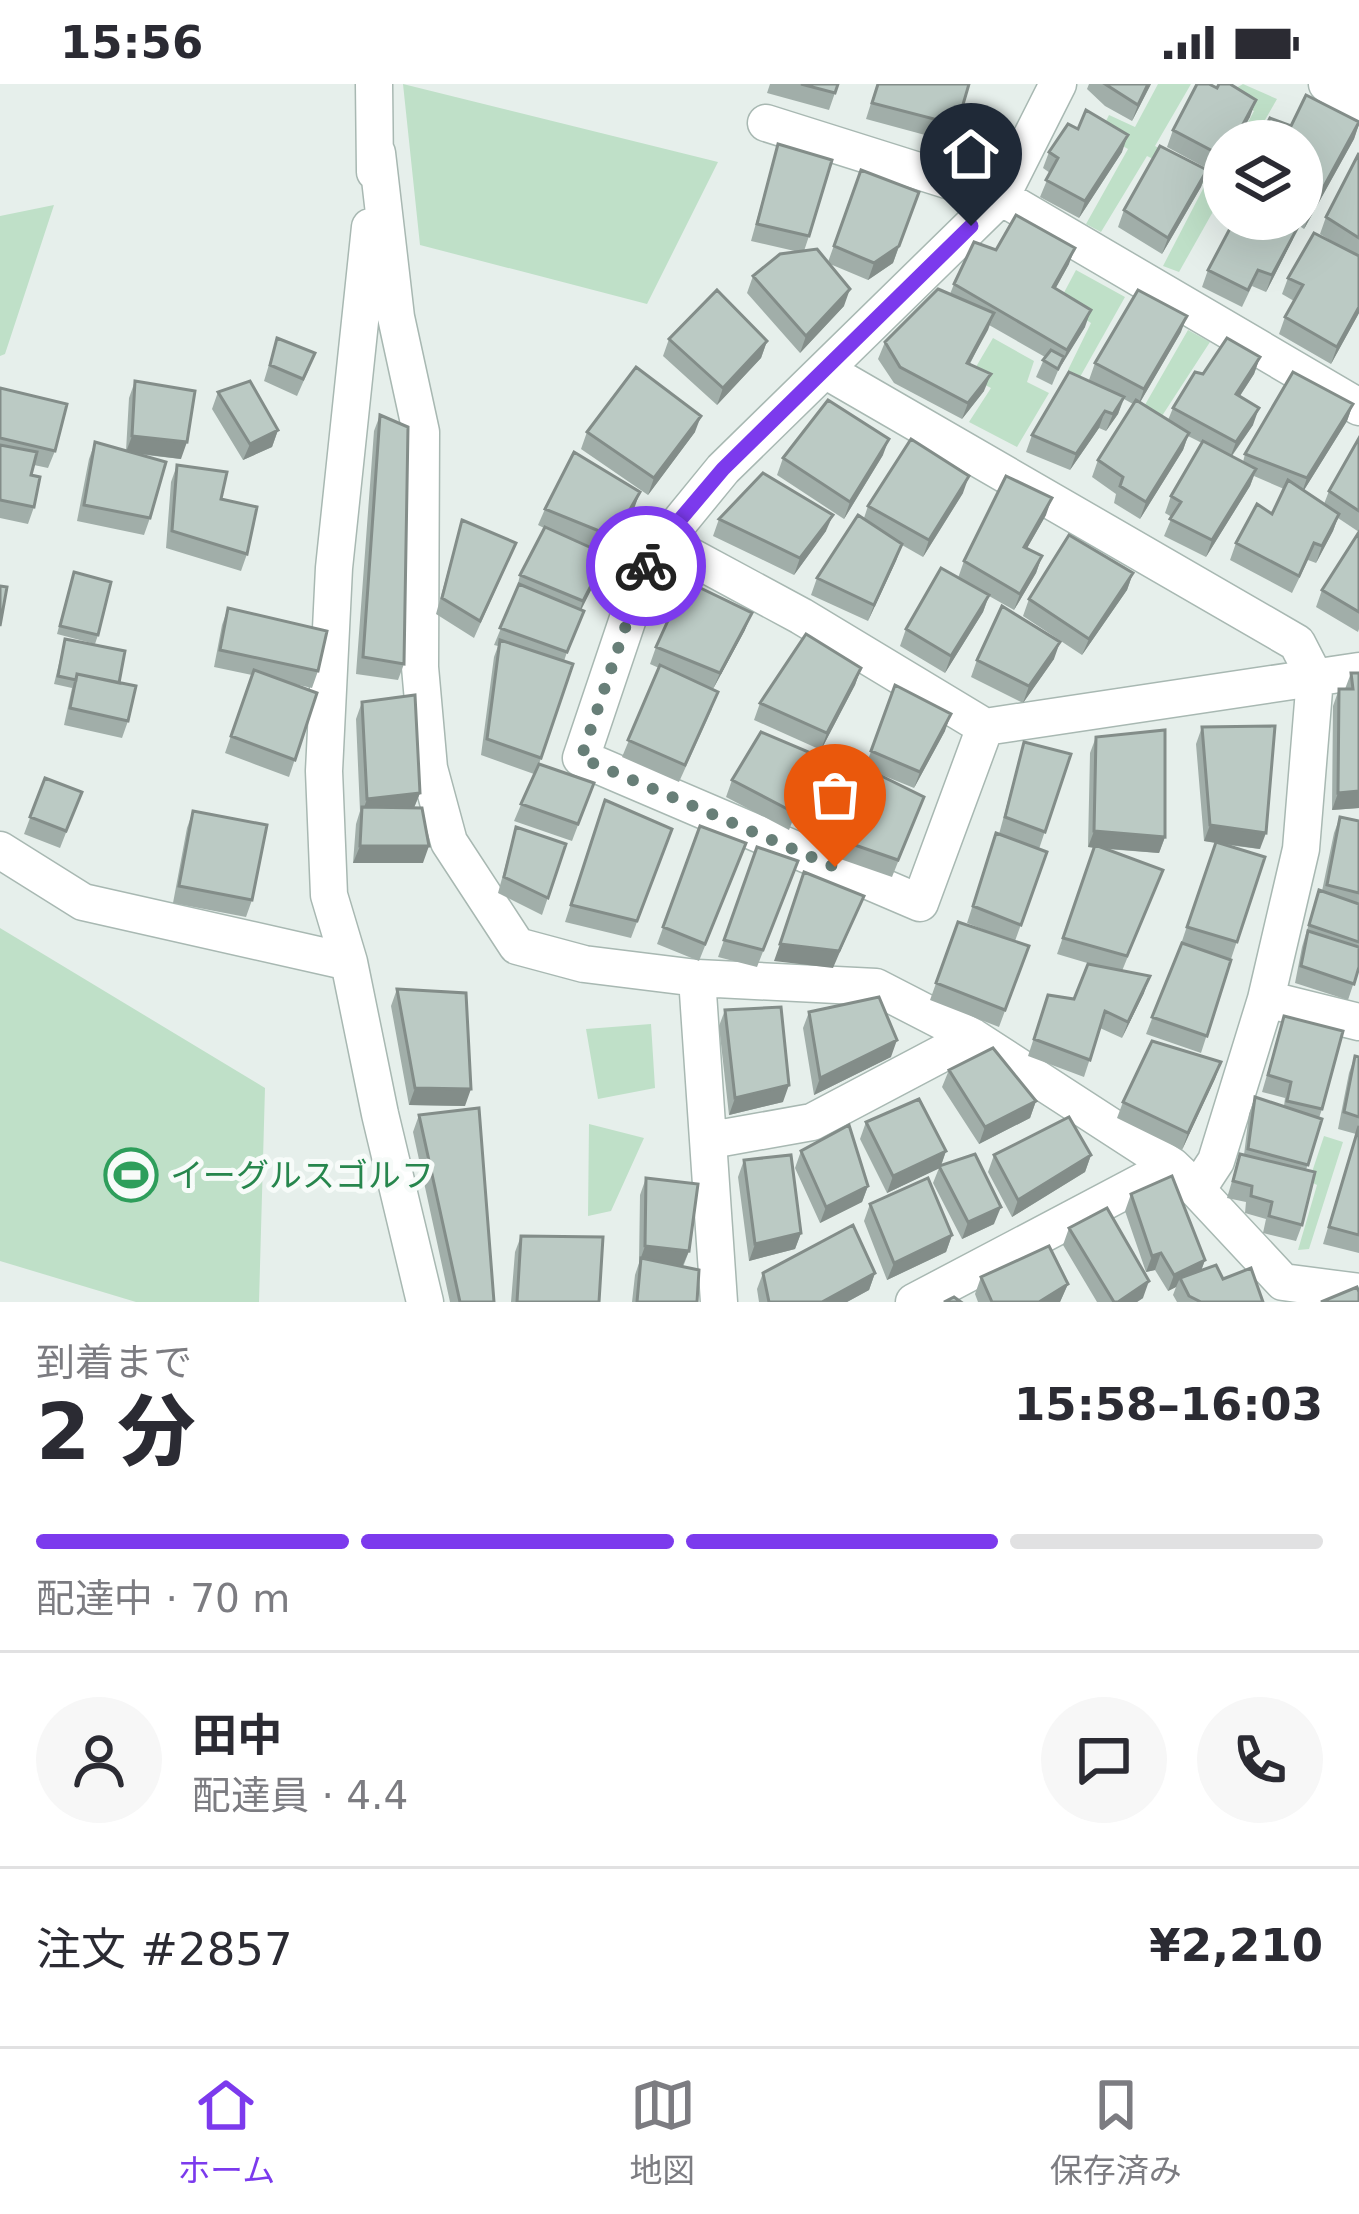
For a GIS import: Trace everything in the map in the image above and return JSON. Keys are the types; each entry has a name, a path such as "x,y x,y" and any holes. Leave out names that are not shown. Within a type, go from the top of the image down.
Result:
{"street":[{"path":"374,84 396,317 421,432 420,667 429,768 449,842 518,946 584,964 697,978 876,987 973,1037 1185,1178 1287,1292 1359,1292"},
{"path":"985,727 920,903 581,758 647,562 723,469 1001,197 1058,84"},
{"path":"766,123 1001,197 1359,407"},
{"path":"377,153 334,568 324,772 329,896 349,962 425,1302"},
{"path":"825,370 1297,643 1315,678 1301,849 1265,999 1216,1161 914,1302"},
{"path":"662,541 802,616 985,727 1359,671"},
{"path":"0,850 82,902 349,962"},
{"path":"697,978 719,1302"},
{"path":"1265,999 1359,1022"},
{"path":"711,1140 812,1122 973,1037"}],"green space":[{"path":"403,84 718,162 647,304 420,245"},
{"path":"1158,84 1191,84 1155,146 1203,172 1203,184 1147,156 1101,232 1086,224 1128,149 1100,133 1109,115 1135,127"},
{"path":"1243,84 1277,99 1265,120 1249,120 1254,111 1226,94"},
{"path":"1203,189 1203,229 1179,272 1163,266"},
{"path":"54,205 5,354 0,356 0,216"},
{"path":"1076,270 1125,297 1080,377 1068,370 1091,323 1059,302"},
{"path":"1188,330 1210,342 1160,419 1142,410"},
{"path":"993,338 1034,361 1027,382 1049,393 1017,447 969,422 991,388 970,377"},
{"name":"イーグルスゴルフ","path":"0,928 265,1088 259,1302 136,1302 0,1261"},
{"path":"651,1024 655,1088 598,1099 586,1029"},
{"path":"589,1124 644,1138 611,1211 588,1216"},
{"path":"1324,1136 1343,1142 1309,1249 1298,1250 1317,1185 1309,1181"}],"building":[{"path":"801,84 838,84 835,93"},
{"path":"878,84 969,84 957,125 872,103"},
{"path":"1105,84 1148,84 1138,105"},
{"path":"1197,84 1217,88 1230,84 1256,100 1245,120 1203,120 1203,146 1173,130"},
{"path":"1306,95 1359,122 1323,188 1323,120 1294,120"},
{"path":"1086,110 1128,135 1085,201 1046,180 1058,158 1049,152 1068,124 1078,129"},
{"path":"778,144 832,160 809,236 757,224"},
{"path":"1160,146 1203,168 1203,177 1168,238 1124,210"},
{"path":"1359,153 1359,238 1326,217"},
{"path":"861,170 919,192 899,246 874,263 834,246"},
{"path":"1016,215 1075,248 1053,287 1091,310 1067,350 954,284 974,242 996,250"},
{"path":"1323,238 1359,256 1359,307 1337,347 1285,317 1303,285 1288,278 1310,240"},
{"path":"1224,240 1291,240 1272,275 1258,270 1248,290 1208,270"},
{"path":"817,249 850,289 806,336 753,276 780,254"},
{"path":"938,289 994,313 967,363 991,374 968,403 900,367 885,342"},
{"path":"717,290 767,341 723,388 669,339"},
{"path":"1138,290 1187,316 1144,389 1095,363"},
{"path":"277,338 315,353 303,379 270,365"},
{"path":"1227,338 1260,357 1236,394 1259,408 1236,442 1173,408 1195,372 1203,374"},
{"path":"1051,350 1064,357 1058,369 1043,360"},
{"path":"636,367 701,416 654,478 587,432"},
{"path":"1069,372 1124,397 1113,414 1105,411 1076,454 1032,435"},
{"path":"1293,372 1353,404 1307,478 1245,454"},
{"path":"135,381 195,391 187,442 132,436"},
{"path":"250,381 278,430 250,444 218,392"},
{"path":"0,388 67,404 55,451 0,438"},
{"path":"828,400 889,439 850,502 783,458"},
{"path":"1136,400 1189,433 1146,502 1120,486 1123,477 1098,460"},
{"path":"380,415 408,427 404,664 363,657"},
{"path":"1359,438 1359,511 1329,491"},
{"path":"911,439 969,476 929,540 868,506"},
{"path":"1203,441 1256,469 1212,540 1170,519 1181,502 1171,496"},
{"path":"95,442 166,462 150,518 84,505"},
{"path":"0,445 37,452 31,475 40,477 34,507 0,500"},
{"path":"574,452 640,492 614,537 545,509"},
{"path":"177,465 227,472 221,499 257,507 247,554 172,531"},
{"path":"763,473 833,515 800,558 719,519"},
{"path":"1006,476 1052,498 1024,547 1042,556 1020,594 964,561"},
{"path":"1288,480 1339,514 1322,546 1314,543 1299,576 1236,543 1257,504 1272,514"},
{"path":"858,515 902,544 874,605 817,578"},
{"path":"462,520 516,543 480,621 442,598"},
{"path":"545,527 607,555 583,601 520,575"},
{"path":"1359,532 1359,612 1322,590"},
{"path":"1069,535 1133,573 1089,639 1029,599"},
{"path":"941,568 989,595 951,656 906,629"},
{"path":"74,572 111,582 98,635 60,626"},
{"path":"686,581 752,613 720,673 656,647"},
{"path":"519,584 584,611 567,652 500,628"},
{"path":"0,586 7,587 0,626"},
{"path":"1002,606 1060,642 1029,686 977,660"},
{"path":"228,608 327,631 318,671 220,650"},
{"path":"806,634 861,668 827,733 760,703"},
{"path":"65,639 125,651 119,683 77,674 76,680 58,676"},
{"path":"500,640 573,664 541,758 487,739"},
{"path":"660,665 718,692 685,765 628,740"},
{"path":"254,670 317,693 295,760 231,736"},
{"path":"1351,673 1359,673 1359,791 1338,793 1339,689 1353,689"},
{"path":"77,674 136,686 128,721 70,708"},
{"path":"895,685 951,714 920,772 871,751"},
{"path":"415,695 420,793 367,799 362,702"},
{"path":"1275,726 1266,833 1210,825 1202,727"},
{"path":"1165,730 1165,837 1094,831 1096,737"},
{"path":"761,732 818,756 795,813 732,780"},
{"path":"1024,742 1071,754 1045,832 1005,817"},
{"path":"539,764 594,783 578,824 521,804"},
{"path":"857,764 924,797 898,860 829,836"},
{"path":"45,778 82,792 66,831 30,817"},
{"path":"605,800 672,829 637,921 571,905"},
{"path":"362,807 422,808 429,846 360,846"},
{"path":"193,811 267,825 252,900 179,886"},
{"path":"1340,817 1359,821 1359,893 1327,885"},
{"path":"700,826 746,843 705,944 663,927"},
{"path":"516,827 566,844 548,898 504,877"},
{"path":"996,833 1047,852 1021,925 973,906"},
{"path":"1216,842 1265,857 1237,942 1187,927"},
{"path":"1095,845 1163,870 1127,956 1063,938"},
{"path":"757,847 798,861 763,950 724,940"},
{"path":"804,872 864,896 839,951 780,944"},
{"path":"1319,890 1359,904 1359,942 1309,925"},
{"path":"958,922 1029,946 1005,1010 936,983"},
{"path":"1308,931 1359,947 1354,984 1301,966"},
{"path":"1182,943 1231,960 1207,1036 1152,1017"},
{"path":"1088,964 1150,976 1128,1022 1105,1011 1090,1060 1034,1039 1048,995 1074,999"},
{"path":"397,989 466,993 471,1089 415,1088"},
{"path":"879,997 897,1040 820,1078 809,1012"},
{"path":"781,1007 789,1085 735,1098 725,1010"},
{"path":"1284,1016 1343,1031 1322,1109 1287,1101 1291,1082 1268,1075"},
{"path":"1152,1041 1221,1062 1188,1133 1123,1102"},
{"path":"993,1048 1036,1101 985,1127 949,1070"},
{"path":"1355,1056 1359,1057 1359,1117 1344,1112"},
{"path":"1255,1097 1322,1119 1308,1165 1248,1149"},
{"path":"919,1099 946,1151 893,1176 866,1122"},
{"path":"479,1108 494,1302 460,1302 419,1115"},
{"path":"1069,1117 1091,1155 1018,1200 994,1155"},
{"path":"849,1125 868,1186 826,1207 801,1151"},
{"path":"1359,1126 1359,1235 1329,1227"},
{"path":"975,1154 1001,1207 968,1222 939,1166"},
{"path":"1240,1154 1315,1172 1302,1225 1269,1216 1272,1202 1251,1196 1252,1186 1233,1181"},
{"path":"791,1155 801,1233 755,1244 744,1160"},
{"path":"1172,1176 1205,1260 1174,1275 1161,1253 1152,1256 1131,1194"},
{"path":"646,1178 698,1184 689,1251 645,1246"},
{"path":"928,1178 952,1235 894,1263 870,1204"},
{"path":"1107,1208 1149,1281 1118,1302 1069,1228"},
{"path":"853,1225 875,1273 822,1302 769,1302 763,1273"},
{"path":"521,1236 603,1237 599,1302 517,1302"},
{"path":"1049,1246 1068,1284 1039,1302 992,1302 981,1277"},
{"path":"641,1258 699,1270 697,1302 637,1302"},
{"path":"1216,1265 1223,1279 1251,1268 1263,1302 1201,1302 1189,1296 1180,1278"},
{"path":"1357,1287 1359,1302 1321,1302"}],"way so far":[{"path":"646,566 581,758 835,867"}],"place":[{"name":"イーグルスゴルフ","path":"131,1175"}],"route":[{"path":"646,566 723,469 971,226"}]}
